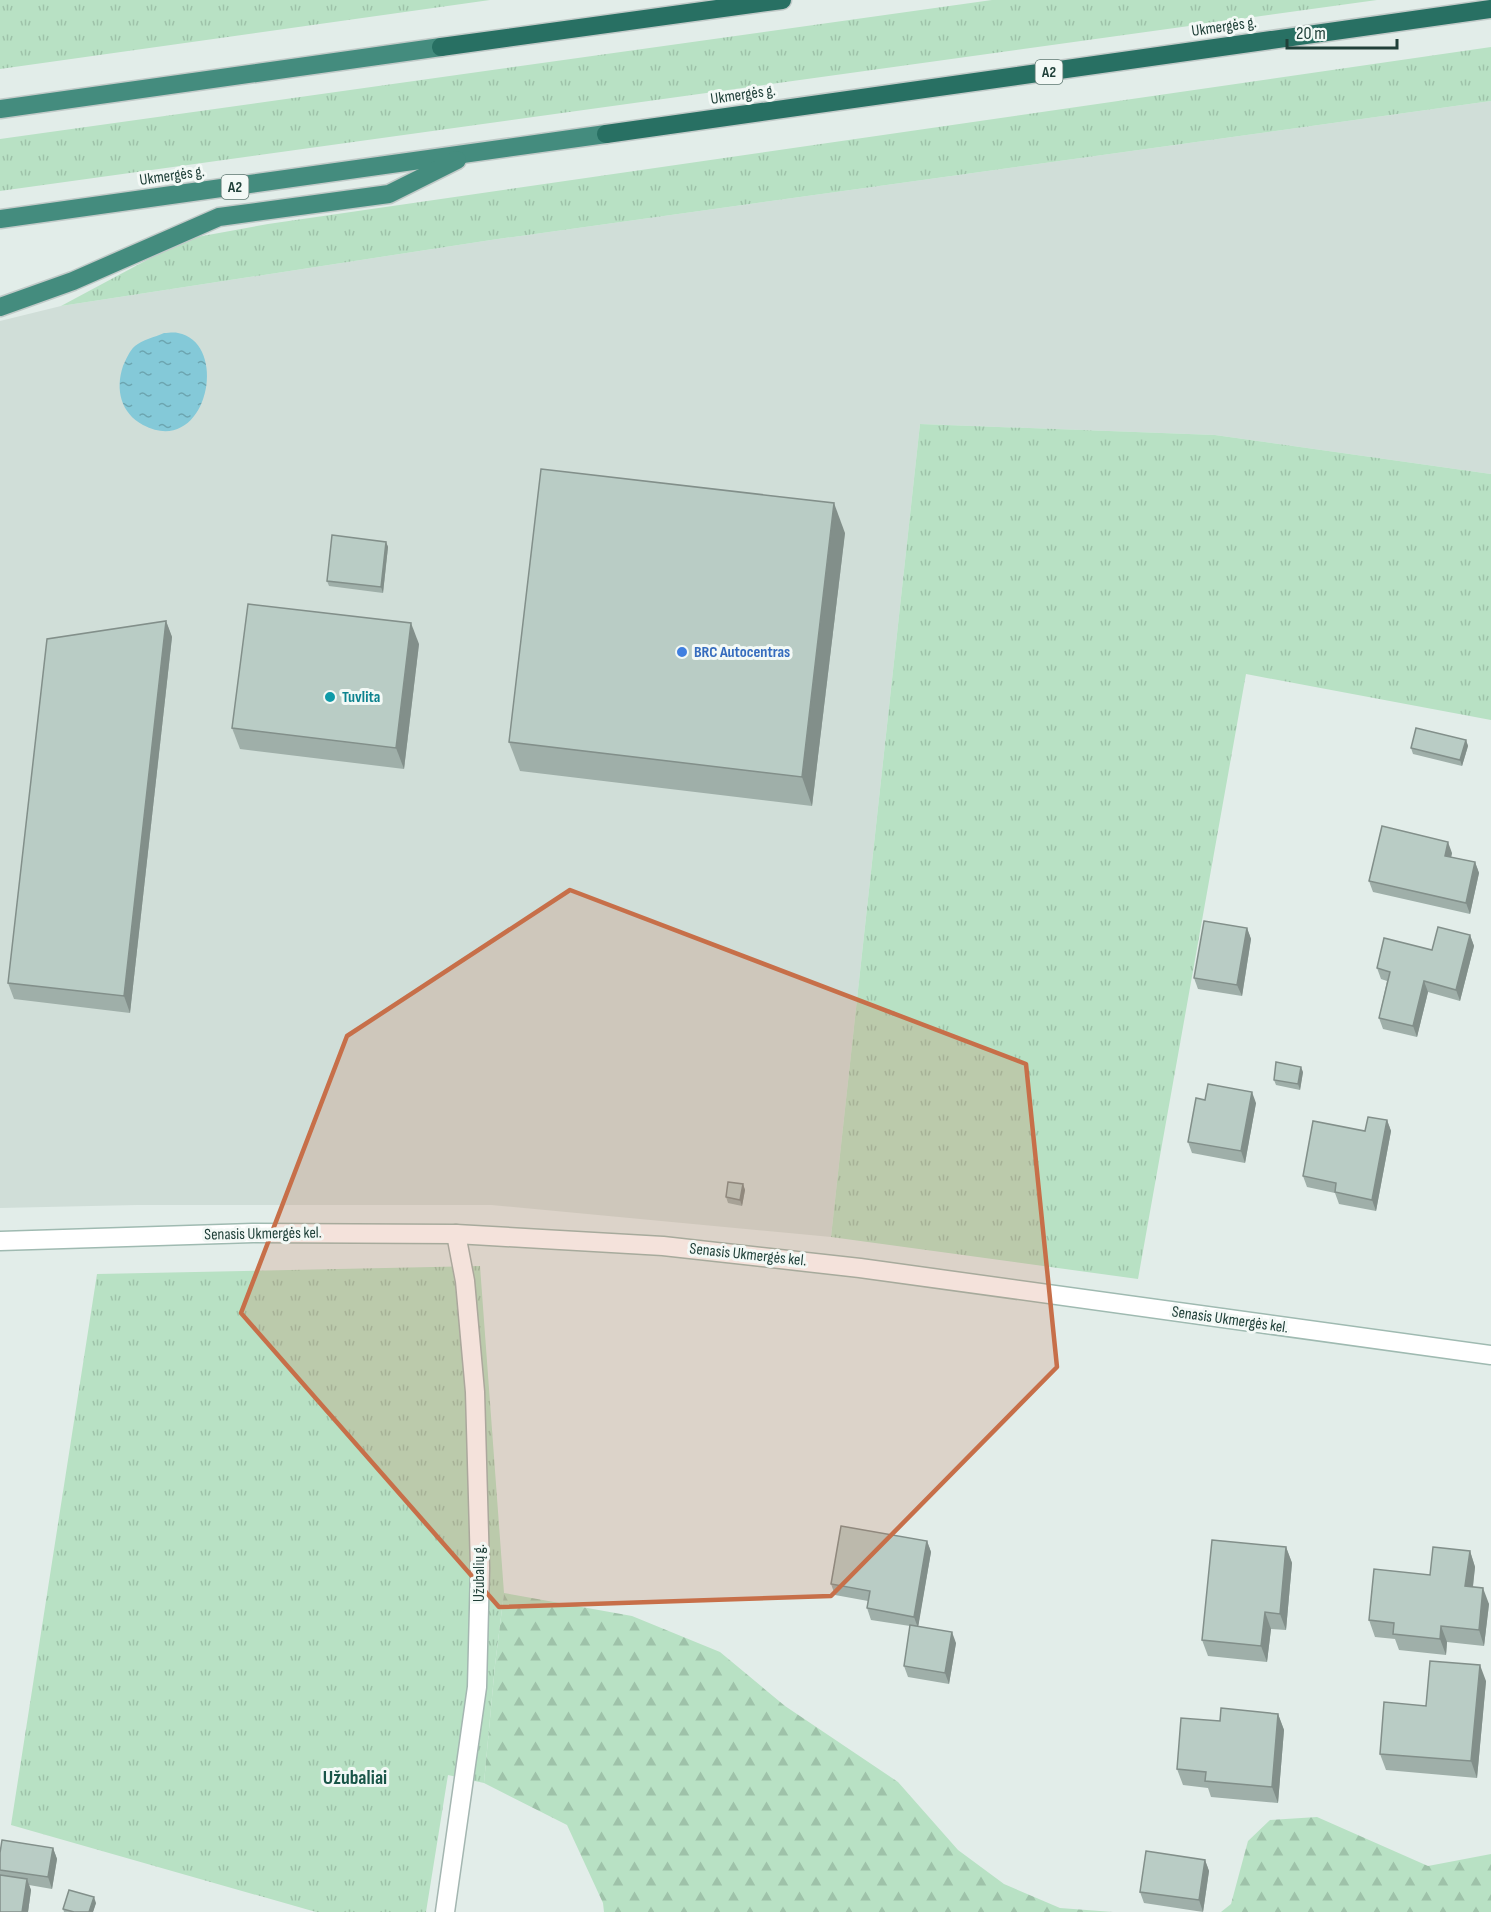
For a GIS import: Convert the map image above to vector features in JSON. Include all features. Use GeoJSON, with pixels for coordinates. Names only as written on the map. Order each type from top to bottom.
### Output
{"type":"FeatureCollection","features":[{"type":"Feature","properties":{"kind":"highway"},"geometry":{"type":"LineString","coordinates":[[0,109],[782,0]]}},
{"type":"Feature","properties":{"kind":"highway","name":"Ukmergės g."},"geometry":{"type":"LineString","coordinates":[[0,219],[1491,9]]}},
{"type":"Feature","properties":{"kind":"highway"},"geometry":{"type":"LineString","coordinates":[[0,307],[73,281],[219,217],[389,194],[470,153]]}},
{"type":"Feature","properties":{"kind":"main road","name":"Senasis Ukmergės kel."},"geometry":{"type":"LineString","coordinates":[[0,1241],[253,1233],[456,1234],[663,1246],[860,1268],[1491,1355]]}},
{"type":"Feature","properties":{"kind":"main road","name":"Užubalių g."},"geometry":{"type":"LineString","coordinates":[[445,1912],[477,1687],[480,1580],[475,1392],[465,1281],[456,1234]]}},
{"type":"Feature","properties":{"kind":"highlighted area"},"geometry":{"type":"Polygon","coordinates":[[[570,890],[1026,1064],[1057,1367],[831,1596],[499,1607],[241,1313],[347,1036],[570,890]]]}},
{"type":"Feature","properties":{"kind":"shaded area"},"geometry":{"type":"Polygon","coordinates":[[[1491,101],[1491,474],[1215,435],[920,424],[831,1237],[491,1205],[137,1205],[0,1208],[0,321],[61,306],[491,240],[1491,101]]]}},
{"type":"Feature","properties":{"kind":"green space"},"geometry":{"type":"Polygon","coordinates":[[[0,0],[490,0],[0,69],[0,0]]]}},
{"type":"Feature","properties":{"kind":"green space"},"geometry":{"type":"Polygon","coordinates":[[[992,0],[1377,0],[0,191],[0,139],[992,0]]]}},
{"type":"Feature","properties":{"kind":"green space"},"geometry":{"type":"Polygon","coordinates":[[[1491,47],[1491,101],[491,240],[61,306],[186,239],[268,224],[1491,47]]]}},
{"type":"Feature","properties":{"kind":"green space"},"geometry":{"type":"Polygon","coordinates":[[[920,424],[1215,435],[1491,474],[1491,720],[1246,674],[1138,1279],[831,1237],[920,424]]]}},
{"type":"Feature","properties":{"kind":"green space"},"geometry":{"type":"Polygon","coordinates":[[[480,1266],[504,1593],[484,1783],[448,1775],[426,1912],[316,1912],[11,1825],[97,1274],[480,1266]]]}},
{"type":"Feature","properties":{"kind":"green space"},"geometry":{"type":"Polygon","coordinates":[[[504,1593],[632,1616],[720,1652],[785,1706],[898,1782],[958,1850],[1004,1884],[1060,1908],[1113,1912],[604,1912],[603,1903],[567,1825],[484,1783],[504,1593]]]}},
{"type":"Feature","properties":{"kind":"green space"},"geometry":{"type":"Polygon","coordinates":[[[1317,1817],[1428,1866],[1491,1854],[1491,1912],[1221,1912],[1231,1904],[1248,1841],[1270,1820],[1317,1817]]]}},
{"type":"Feature","properties":{"kind":"water"},"geometry":{"type":"Polygon","coordinates":[[[164,333],[178,333],[194,341],[204,356],[207,375],[204,396],[196,413],[183,426],[165,431],[143,425],[135,420],[125,407],[120,392],[123,366],[133,348],[141,342],[164,333]]]}},
{"type":"Feature","properties":{"kind":"building","name":"BRC Autocentras"},"geometry":{"type":"Polygon","coordinates":[[[541,469],[834,503],[802,777],[509,742],[541,469]]]}},
{"type":"Feature","properties":{"kind":"building"},"geometry":{"type":"Polygon","coordinates":[[[332,535],[386,542],[381,587],[327,581],[332,535]]]}},
{"type":"Feature","properties":{"kind":"building","name":"Tuvlita"},"geometry":{"type":"Polygon","coordinates":[[[248,604],[411,623],[396,748],[232,728],[248,604]]]}},
{"type":"Feature","properties":{"kind":"building"},"geometry":{"type":"Polygon","coordinates":[[[166,621],[124,996],[8,983],[47,639],[166,621]]]}},
{"type":"Feature","properties":{"kind":"building"},"geometry":{"type":"Polygon","coordinates":[[[1416,728],[1466,740],[1460,760],[1411,748],[1416,728]]]}},
{"type":"Feature","properties":{"kind":"building"},"geometry":{"type":"Polygon","coordinates":[[[1382,826],[1448,842],[1445,856],[1475,862],[1466,903],[1369,881],[1382,826]]]}},
{"type":"Feature","properties":{"kind":"building"},"geometry":{"type":"Polygon","coordinates":[[[1204,921],[1247,928],[1237,985],[1194,978],[1204,921]]]}},
{"type":"Feature","properties":{"kind":"building"},"geometry":{"type":"Polygon","coordinates":[[[1438,927],[1470,935],[1456,990],[1424,981],[1413,1026],[1379,1018],[1390,972],[1377,968],[1384,938],[1432,950],[1438,927]]]}},
{"type":"Feature","properties":{"kind":"building"},"geometry":{"type":"Polygon","coordinates":[[[1276,1062],[1301,1067],[1298,1084],[1274,1080],[1276,1062]]]}},
{"type":"Feature","properties":{"kind":"building"},"geometry":{"type":"Polygon","coordinates":[[[1208,1084],[1252,1092],[1241,1151],[1188,1142],[1196,1098],[1205,1100],[1208,1084]]]}},
{"type":"Feature","properties":{"kind":"building"},"geometry":{"type":"Polygon","coordinates":[[[1368,1117],[1387,1120],[1372,1200],[1335,1192],[1336,1183],[1303,1176],[1313,1121],[1365,1131],[1368,1117]]]}},
{"type":"Feature","properties":{"kind":"building"},"geometry":{"type":"Polygon","coordinates":[[[728,1182],[743,1184],[740,1200],[726,1197],[728,1182]]]}},
{"type":"Feature","properties":{"kind":"building"},"geometry":{"type":"Polygon","coordinates":[[[841,1526],[927,1541],[914,1617],[867,1608],[870,1591],[831,1584],[841,1526]]]}},
{"type":"Feature","properties":{"kind":"building"},"geometry":{"type":"Polygon","coordinates":[[[1212,1540],[1286,1547],[1280,1614],[1265,1612],[1261,1646],[1202,1640],[1212,1540]]]}},
{"type":"Feature","properties":{"kind":"building"},"geometry":{"type":"Polygon","coordinates":[[[1433,1547],[1470,1551],[1465,1586],[1483,1588],[1479,1630],[1441,1626],[1440,1639],[1393,1634],[1394,1623],[1369,1620],[1374,1569],[1430,1575],[1433,1547]]]}},
{"type":"Feature","properties":{"kind":"building"},"geometry":{"type":"Polygon","coordinates":[[[910,1625],[952,1632],[945,1673],[904,1666],[910,1625]]]}},
{"type":"Feature","properties":{"kind":"building"},"geometry":{"type":"Polygon","coordinates":[[[1430,1661],[1480,1665],[1471,1761],[1380,1754],[1384,1702],[1426,1706],[1430,1661]]]}},
{"type":"Feature","properties":{"kind":"building"},"geometry":{"type":"Polygon","coordinates":[[[1221,1708],[1278,1714],[1272,1787],[1205,1781],[1206,1772],[1177,1769],[1181,1718],[1220,1721],[1221,1708]]]}},
{"type":"Feature","properties":{"kind":"building"},"geometry":{"type":"Polygon","coordinates":[[[2,1840],[53,1848],[48,1877],[0,1870],[2,1840]]]}},
{"type":"Feature","properties":{"kind":"building"},"geometry":{"type":"Polygon","coordinates":[[[1146,1851],[1205,1860],[1199,1900],[1140,1892],[1146,1851]]]}},
{"type":"Feature","properties":{"kind":"building"},"geometry":{"type":"Polygon","coordinates":[[[0,1875],[27,1879],[22,1912],[0,1912],[0,1875]]]}},
{"type":"Feature","properties":{"kind":"building"},"geometry":{"type":"Polygon","coordinates":[[[69,1890],[94,1897],[89,1912],[63,1909],[69,1890]]]}},
{"type":"Feature","properties":{"kind":"place","name":"BRC Autocentras"},"geometry":{"type":"Point","coordinates":[682,652]}},
{"type":"Feature","properties":{"kind":"place","name":"Tuvlita"},"geometry":{"type":"Point","coordinates":[330,697]}},
{"type":"Feature","properties":{"kind":"district","name":"Užubaliai"},"geometry":{"type":"Point","coordinates":[355,1778]}}]}
